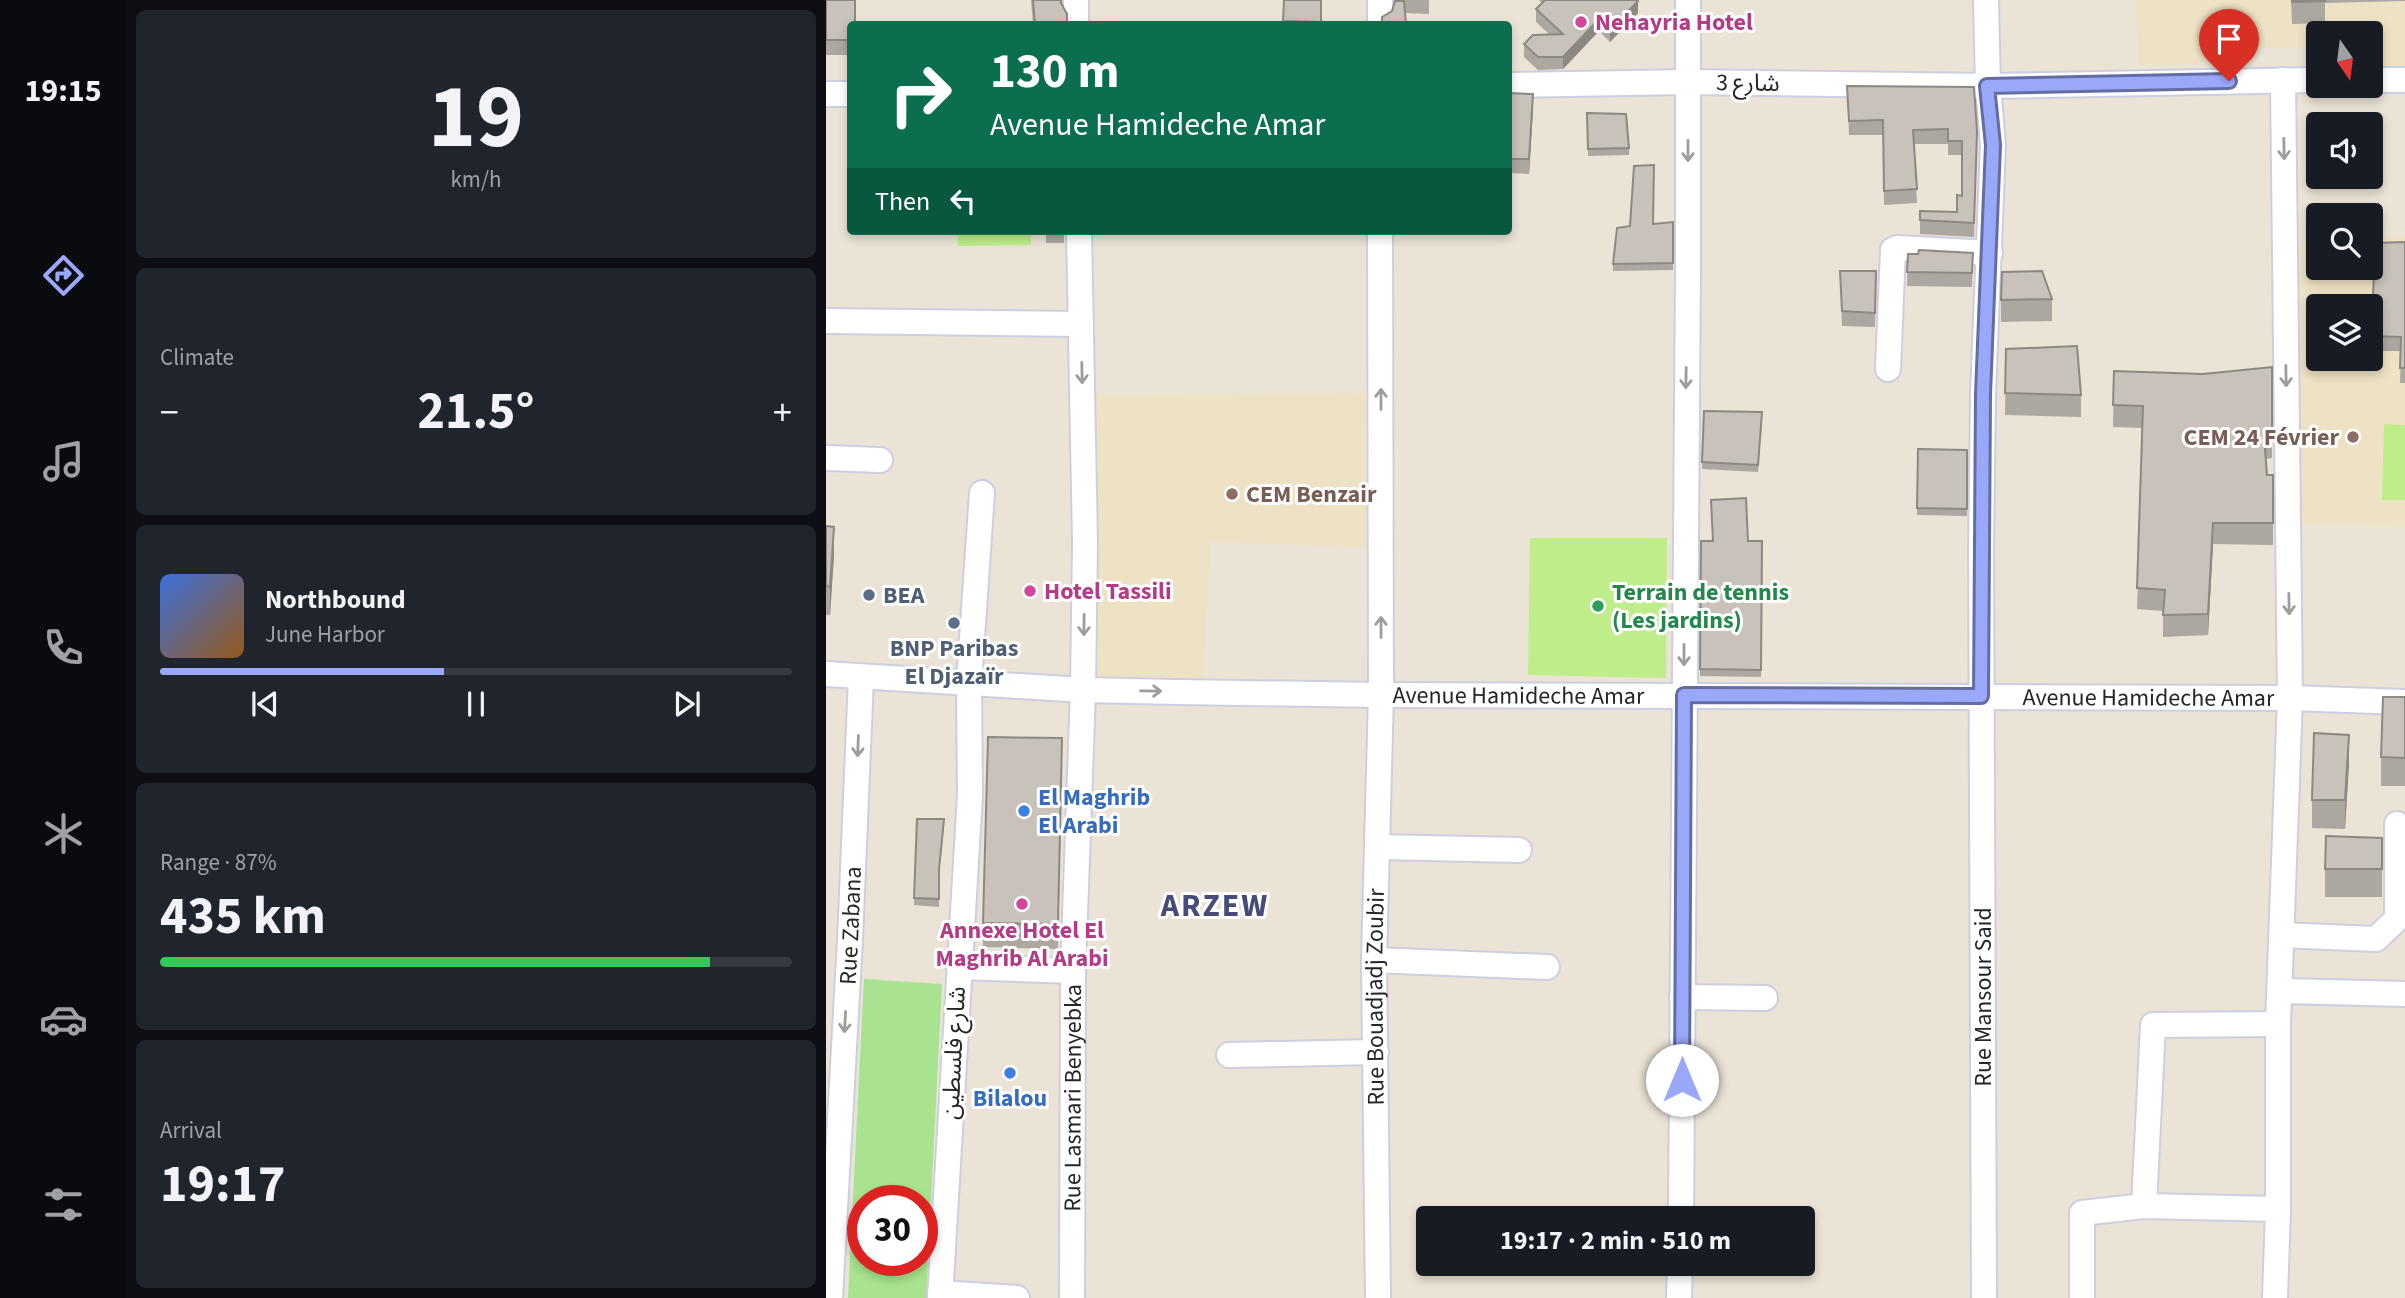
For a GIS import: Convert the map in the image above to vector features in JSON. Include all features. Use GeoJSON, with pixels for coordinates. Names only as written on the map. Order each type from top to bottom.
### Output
{"type":"FeatureCollection","features":[{"type":"Feature","properties":{"kind":"street"},"geometry":{"type":"LineString","coordinates":[[1076,0],[1076,21]]}},
{"type":"Feature","properties":{"kind":"street"},"geometry":{"type":"LineString","coordinates":[[1380,0],[1380,21]]}},
{"type":"Feature","properties":{"kind":"street"},"geometry":{"type":"LineString","coordinates":[[1681,1206],[1688,0]]}},
{"type":"Feature","properties":{"kind":"street","name":"Rue Mansour Said"},"geometry":{"type":"LineString","coordinates":[[1984,1298],[1982,408],[1993,145],[1987,86],[1986,0]]}},
{"type":"Feature","properties":{"kind":"street"},"geometry":{"type":"LineString","coordinates":[[2275,1298],[2278,1024],[2290,698],[2283,80]]}},
{"type":"Feature","properties":{"kind":"street","name":"شارع 3"},"geometry":{"type":"LineString","coordinates":[[1512,85],[1688,82],[1987,86],[2306,80]]}},
{"type":"Feature","properties":{"kind":"street"},"geometry":{"type":"LineString","coordinates":[[2384,80],[2405,80]]}},
{"type":"Feature","properties":{"kind":"street"},"geometry":{"type":"LineString","coordinates":[[826,94],[847,94]]}},
{"type":"Feature","properties":{"kind":"street","name":"Rue Lasmari Benyebka"},"geometry":{"type":"LineString","coordinates":[[1072,1298],[1073,971],[1083,690],[1085,543],[1079,235]]}},
{"type":"Feature","properties":{"kind":"street","name":"Rue Bouadjadj Zoubir"},"geometry":{"type":"LineString","coordinates":[[1378,1298],[1374,960],[1381,695],[1380,235]]}},
{"type":"Feature","properties":{"kind":"street"},"geometry":{"type":"LineString","coordinates":[[1888,369],[1893,250],[1897,248],[1990,253]]}},
{"type":"Feature","properties":{"kind":"street"},"geometry":{"type":"LineString","coordinates":[[826,321],[1081,324]]}},
{"type":"Feature","properties":{"kind":"street"},"geometry":{"type":"LineString","coordinates":[[826,458],[880,460]]}},
{"type":"Feature","properties":{"kind":"street","name":"شارع فلسطين"},"geometry":{"type":"LineString","coordinates":[[940,1296],[970,795],[969,682],[982,493]]}},
{"type":"Feature","properties":{"kind":"street","name":"Avenue Hamideche Amar"},"geometry":{"type":"LineString","coordinates":[[826,674],[1083,690],[1381,695],[2290,698],[2405,702]]}},
{"type":"Feature","properties":{"kind":"street","name":"Rue Zabana"},"geometry":{"type":"LineString","coordinates":[[830,1298],[829,1234],[838,940],[861,678]]}},
{"type":"Feature","properties":{"kind":"street"},"geometry":{"type":"LineString","coordinates":[[2282,935],[2376,939],[2390,926],[2397,919],[2397,824]]}},
{"type":"Feature","properties":{"kind":"street"},"geometry":{"type":"LineString","coordinates":[[1378,847],[1519,850]]}},
{"type":"Feature","properties":{"kind":"street"},"geometry":{"type":"LineString","coordinates":[[1374,960],[1547,967]]}},
{"type":"Feature","properties":{"kind":"street"},"geometry":{"type":"LineString","coordinates":[[958,967],[1073,971]]}},
{"type":"Feature","properties":{"kind":"street"},"geometry":{"type":"LineString","coordinates":[[2281,991],[2405,994]]}},
{"type":"Feature","properties":{"kind":"street"},"geometry":{"type":"LineString","coordinates":[[1682,997],[1765,998]]}},
{"type":"Feature","properties":{"kind":"street"},"geometry":{"type":"LineString","coordinates":[[2144,1206],[2152,1025],[2278,1024]]}},
{"type":"Feature","properties":{"kind":"street"},"geometry":{"type":"LineString","coordinates":[[1229,1055],[1376,1052]]}},
{"type":"Feature","properties":{"kind":"street"},"geometry":{"type":"LineString","coordinates":[[2082,1298],[2082,1213],[2144,1206],[2278,1209]]}},
{"type":"Feature","properties":{"kind":"street"},"geometry":{"type":"LineString","coordinates":[[1679,1298],[1680,1276]]}},
{"type":"Feature","properties":{"kind":"street"},"geometry":{"type":"LineString","coordinates":[[940,1296],[1017,1298]]}},
{"type":"Feature","properties":{"kind":"shaded area"},"geometry":{"type":"Polygon","coordinates":[[[2136,0],[2405,0],[2405,67],[2384,67],[2384,21],[2306,21],[2306,47],[2203,49],[2203,65],[2138,65],[2136,0]]]}},
{"type":"Feature","properties":{"kind":"shaded area","name":"CEM 24 Février"},"geometry":{"type":"Polygon","coordinates":[[[2405,236],[2405,526],[2301,524],[2300,243],[2306,243],[2306,280],[2383,280],[2383,237],[2405,236]]]}},
{"type":"Feature","properties":{"kind":"shaded area","name":"CEM Benzair"},"geometry":{"type":"Polygon","coordinates":[[[1381,393],[1380,547],[1210,542],[1203,691],[1083,690],[1088,395],[1381,393]]]}},
{"type":"Feature","properties":{"kind":"green space"},"geometry":{"type":"Polygon","coordinates":[[[958,235],[1031,235],[1031,245],[958,246],[958,235]]]}},
{"type":"Feature","properties":{"kind":"green space"},"geometry":{"type":"Polygon","coordinates":[[[2384,424],[2405,425],[2405,500],[2382,500],[2384,424]]]}},
{"type":"Feature","properties":{"kind":"green space","name":"Terrain de tennis (Les jardins)"},"geometry":{"type":"Polygon","coordinates":[[[1530,538],[1667,538],[1666,678],[1528,675],[1530,538]]]}},
{"type":"Feature","properties":{"kind":"green space"},"geometry":{"type":"Polygon","coordinates":[[[864,979],[942,984],[932,1185],[854,1185],[864,979]]]}},
{"type":"Feature","properties":{"kind":"green space"},"geometry":{"type":"Polygon","coordinates":[[[849,1276],[927,1276],[926,1298],[848,1298],[849,1276]]]}},
{"type":"Feature","properties":{"kind":"building"},"geometry":{"type":"Polygon","coordinates":[[[826,0],[855,0],[855,21],[847,21],[847,40],[826,40],[826,0]]]}},
{"type":"Feature","properties":{"kind":"building"},"geometry":{"type":"Polygon","coordinates":[[[1033,0],[1061,0],[1067,21],[1035,21],[1033,0]]]}},
{"type":"Feature","properties":{"kind":"building"},"geometry":{"type":"Polygon","coordinates":[[[1284,0],[1321,0],[1321,21],[1283,21],[1284,0]]]}},
{"type":"Feature","properties":{"kind":"building"},"geometry":{"type":"Polygon","coordinates":[[[1545,0],[1638,1],[1610,30],[1599,19],[1563,57],[1538,57],[1524,44],[1533,35],[1563,34],[1536,9],[1545,0]]]}},
{"type":"Feature","properties":{"kind":"building"},"geometry":{"type":"Polygon","coordinates":[[[2324,0],[2325,1],[2292,2],[2324,0]]]}},
{"type":"Feature","properties":{"kind":"building"},"geometry":{"type":"Polygon","coordinates":[[[1395,1],[1404,1],[1406,21],[1382,21],[1382,17],[1392,11],[1395,1]]]}},
{"type":"Feature","properties":{"kind":"building"},"geometry":{"type":"Polygon","coordinates":[[[1847,86],[1974,87],[1977,132],[1974,223],[1920,220],[1920,211],[1957,212],[1957,195],[1962,196],[1962,141],[1948,141],[1948,129],[1913,130],[1917,189],[1884,191],[1883,120],[1849,121],[1847,86]]]}},
{"type":"Feature","properties":{"kind":"building"},"geometry":{"type":"Polygon","coordinates":[[[1512,93],[1533,94],[1529,159],[1512,159],[1512,93]]]}},
{"type":"Feature","properties":{"kind":"building"},"geometry":{"type":"Polygon","coordinates":[[[1587,113],[1626,114],[1629,148],[1588,149],[1587,113]]]}},
{"type":"Feature","properties":{"kind":"building"},"geometry":{"type":"Polygon","coordinates":[[[1654,165],[1653,224],[1673,222],[1673,263],[1613,264],[1617,228],[1630,226],[1634,166],[1654,165]]]}},
{"type":"Feature","properties":{"kind":"building"},"geometry":{"type":"Polygon","coordinates":[[[2405,242],[2405,368],[2400,368],[2401,337],[2383,336],[2383,294],[2373,294],[2374,280],[2383,280],[2383,243],[2405,242]]]}},
{"type":"Feature","properties":{"kind":"building"},"geometry":{"type":"Polygon","coordinates":[[[1919,250],[1973,253],[1972,273],[1907,272],[1908,254],[1918,254],[1919,250]]]}},
{"type":"Feature","properties":{"kind":"building"},"geometry":{"type":"Polygon","coordinates":[[[1840,271],[1876,271],[1875,313],[1842,311],[1840,271]]]}},
{"type":"Feature","properties":{"kind":"building"},"geometry":{"type":"Polygon","coordinates":[[[2042,271],[2052,299],[2001,300],[2002,272],[2042,271]]]}},
{"type":"Feature","properties":{"kind":"building"},"geometry":{"type":"Polygon","coordinates":[[[2077,346],[2081,395],[2005,393],[2006,349],[2077,346]]]}},
{"type":"Feature","properties":{"kind":"building"},"geometry":{"type":"Polygon","coordinates":[[[2272,367],[2272,437],[2264,437],[2267,475],[2273,475],[2273,523],[2213,523],[2208,614],[2163,615],[2165,590],[2137,588],[2143,406],[2113,405],[2114,371],[2203,374],[2272,367]]]}},
{"type":"Feature","properties":{"kind":"building"},"geometry":{"type":"Polygon","coordinates":[[[1704,411],[1762,412],[1758,465],[1702,462],[1704,411]]]}},
{"type":"Feature","properties":{"kind":"building"},"geometry":{"type":"Polygon","coordinates":[[[1918,449],[1967,450],[1967,509],[1917,508],[1918,449]]]}},
{"type":"Feature","properties":{"kind":"building"},"geometry":{"type":"Polygon","coordinates":[[[1746,498],[1748,541],[1762,541],[1761,670],[1700,669],[1701,541],[1713,541],[1711,500],[1746,498]]]}},
{"type":"Feature","properties":{"kind":"building"},"geometry":{"type":"Polygon","coordinates":[[[826,526],[834,527],[830,587],[826,586],[826,526]]]}},
{"type":"Feature","properties":{"kind":"building"},"geometry":{"type":"Polygon","coordinates":[[[2383,697],[2405,697],[2405,758],[2381,757],[2383,697]]]}},
{"type":"Feature","properties":{"kind":"building"},"geometry":{"type":"Polygon","coordinates":[[[2314,733],[2349,735],[2345,800],[2312,800],[2314,733]]]}},
{"type":"Feature","properties":{"kind":"building"},"geometry":{"type":"Polygon","coordinates":[[[988,737],[1062,738],[1058,924],[983,923],[988,737]]]}},
{"type":"Feature","properties":{"kind":"building"},"geometry":{"type":"Polygon","coordinates":[[[917,819],[944,819],[939,899],[914,898],[917,819]]]}},
{"type":"Feature","properties":{"kind":"building"},"geometry":{"type":"Polygon","coordinates":[[[2326,836],[2382,838],[2382,869],[2325,869],[2326,836]]]}},
{"type":"Feature","properties":{"kind":"place","name":"Nehayria Hotel"},"geometry":{"type":"Point","coordinates":[1581,22]}},
{"type":"Feature","properties":{"kind":"place","name":"CEM 24 Février"},"geometry":{"type":"Point","coordinates":[2353,437]}},
{"type":"Feature","properties":{"kind":"place","name":"CEM Benzair"},"geometry":{"type":"Point","coordinates":[1232,494]}},
{"type":"Feature","properties":{"kind":"place","name":"Hotel Tassili"},"geometry":{"type":"Point","coordinates":[1030,591]}},
{"type":"Feature","properties":{"kind":"place","name":"BEA"},"geometry":{"type":"Point","coordinates":[869,595]}},
{"type":"Feature","properties":{"kind":"place","name":"Terrain de tennis (Les jardins)"},"geometry":{"type":"Point","coordinates":[1598,606]}},
{"type":"Feature","properties":{"kind":"place","name":"BNP Paribas El Djazaïr"},"geometry":{"type":"Point","coordinates":[954,623]}},
{"type":"Feature","properties":{"kind":"place","name":"El Maghrib El Arabi"},"geometry":{"type":"Point","coordinates":[1024,811]}},
{"type":"Feature","properties":{"kind":"place","name":"Annexe Hotel El Maghrib Al Arabi"},"geometry":{"type":"Point","coordinates":[1022,904]}},
{"type":"Feature","properties":{"kind":"place","name":"Bilalou"},"geometry":{"type":"Point","coordinates":[1010,1073]}},
{"type":"Feature","properties":{"kind":"district","name":"ARZEW"},"geometry":{"type":"Point","coordinates":[1215,906]}},
{"type":"Feature","properties":{"kind":"route"},"geometry":{"type":"LineString","coordinates":[[1682,1080],[1684,695],[1981,696],[1983,394],[1993,145],[1987,86],[2229,81]]}}]}
